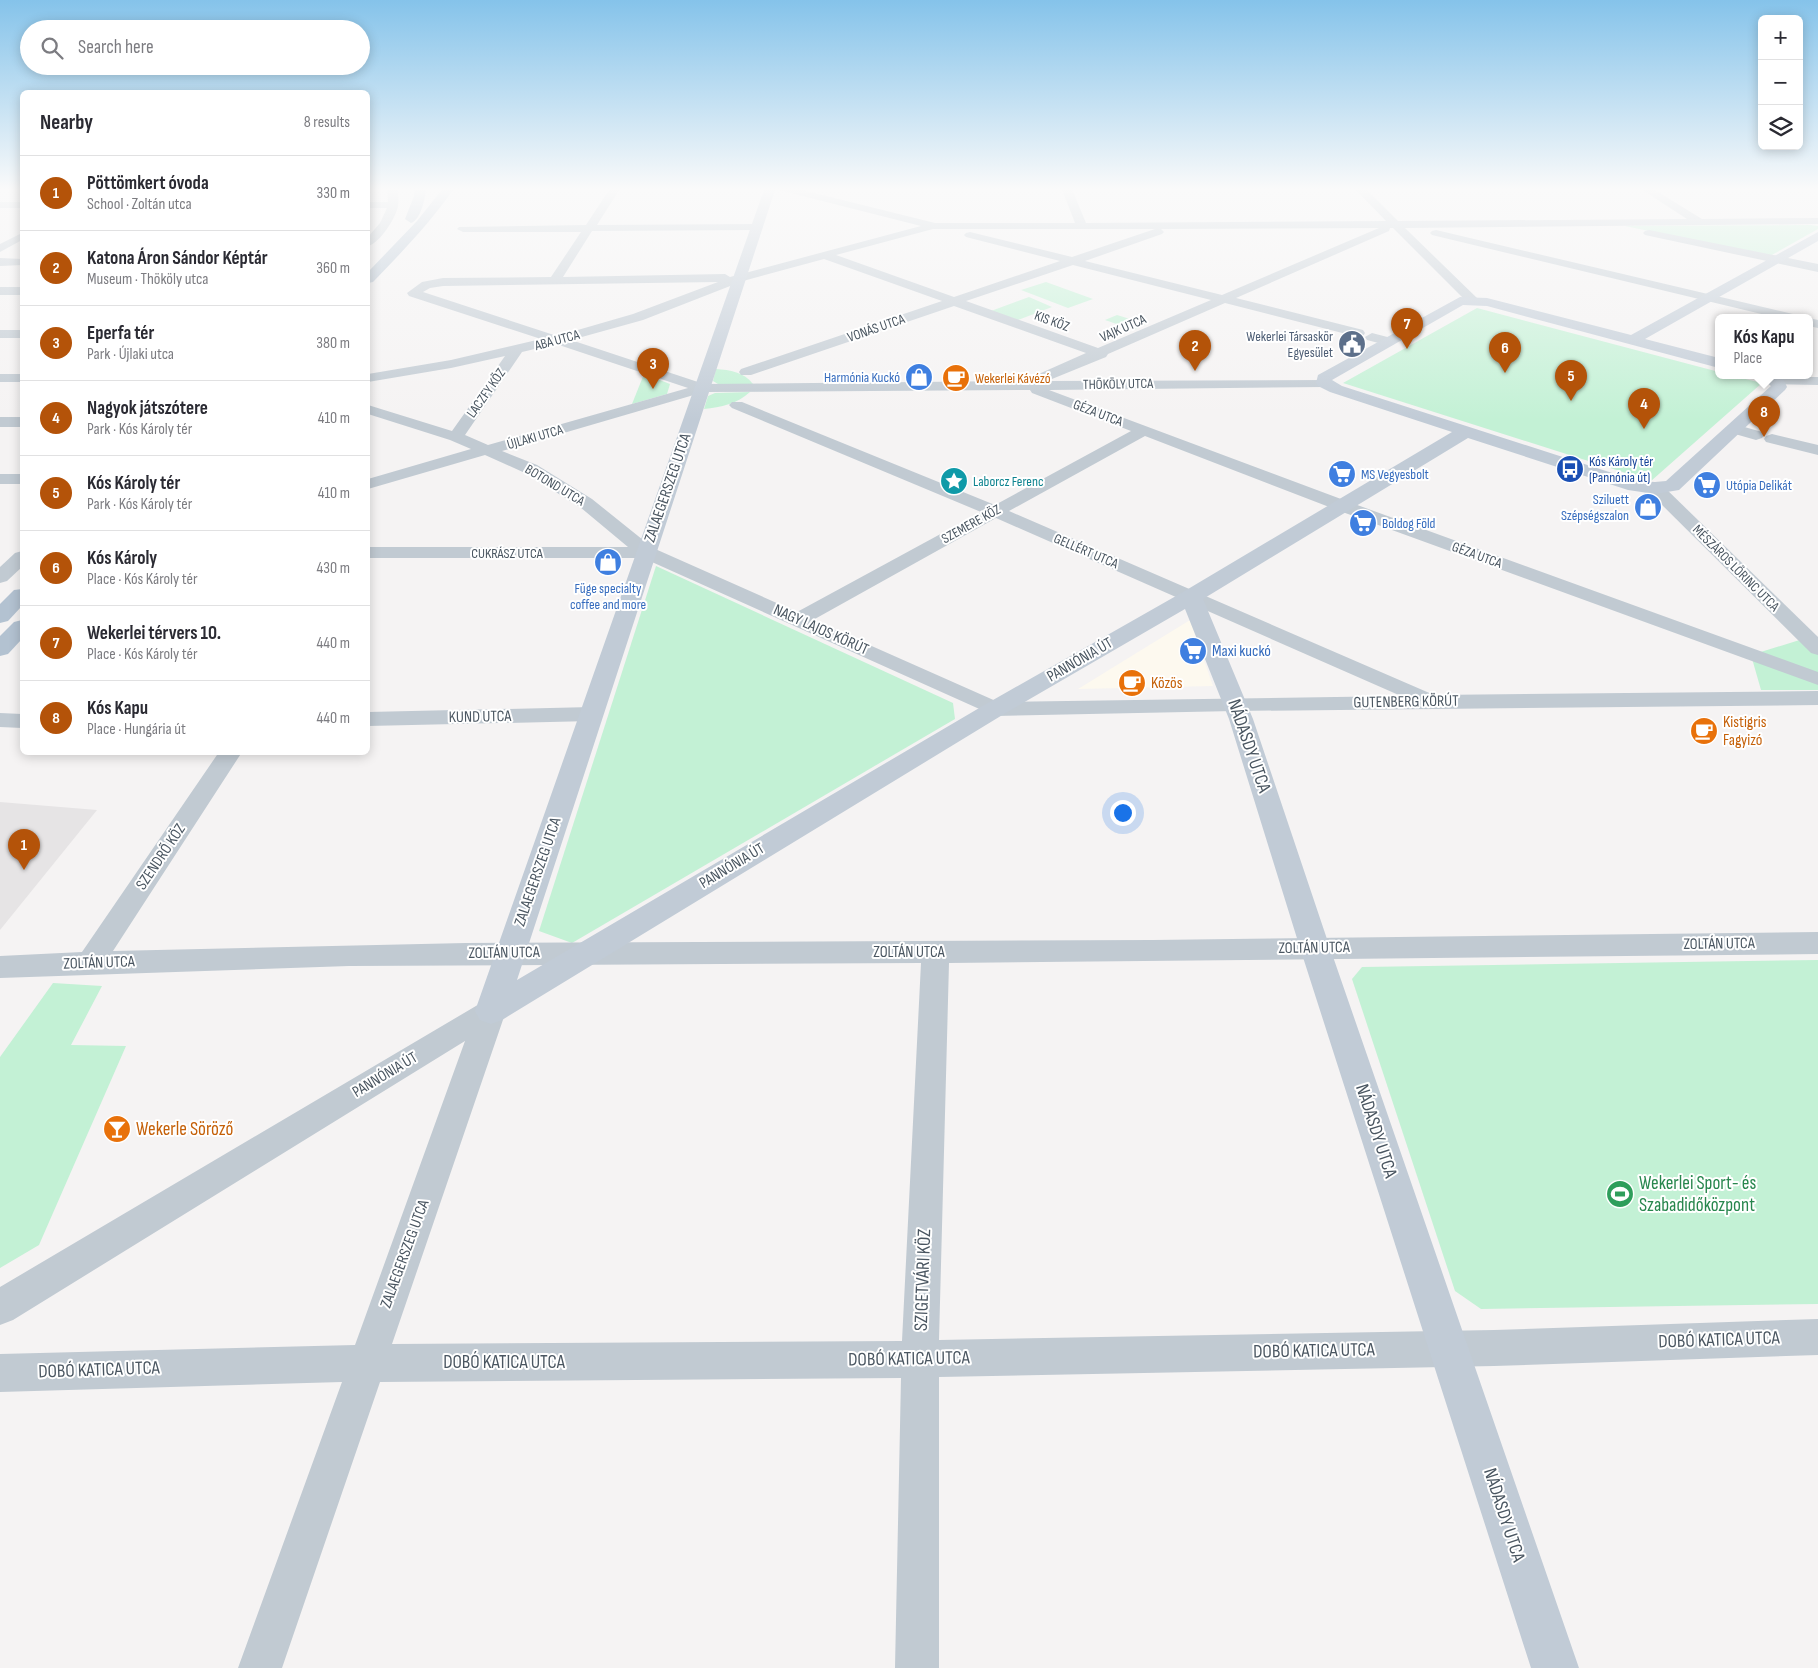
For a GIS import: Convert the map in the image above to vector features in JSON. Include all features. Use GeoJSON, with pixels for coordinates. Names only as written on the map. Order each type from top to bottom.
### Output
{"type":"FeatureCollection","features":[{"type":"Feature","properties":{"kind":"main road"},"geometry":{"type":"LineString","coordinates":[[370,277],[382,265]]}},
{"type":"Feature","properties":{"kind":"main road"},"geometry":{"type":"LineString","coordinates":[[0,616],[20,597]]}},
{"type":"Feature","properties":{"kind":"main road"},"geometry":{"type":"LineString","coordinates":[[0,649],[20,629]]}},
{"type":"Feature","properties":{"kind":"street"},"geometry":{"type":"LineString","coordinates":[[554,281],[565,265]]}},
{"type":"Feature","properties":{"kind":"street","name":"ZALAEGERSZEG UTCA"},"geometry":{"type":"LineString","coordinates":[[260,1668],[491,1012],[744,265]]}},
{"type":"Feature","properties":{"kind":"street"},"geometry":{"type":"LineString","coordinates":[[702,388],[413,293],[426,285],[443,282],[740,278],[788,265]]}},
{"type":"Feature","properties":{"kind":"street","name":"KIS KÖZ"},"geometry":{"type":"LineString","coordinates":[[852,265],[1101,354]]}},
{"type":"Feature","properties":{"kind":"street","name":"VONÁS UTCA"},"geometry":{"type":"LineString","coordinates":[[746,372],[1062,265]]}},
{"type":"Feature","properties":{"kind":"street"},"geometry":{"type":"LineString","coordinates":[[1088,265],[1358,334]]}},
{"type":"Feature","properties":{"kind":"street","name":"VAJK UTCA"},"geometry":{"type":"LineString","coordinates":[[1026,385],[1302,265]]}},
{"type":"Feature","properties":{"kind":"street"},"geometry":{"type":"LineString","coordinates":[[1437,265],[1473,301]]}},
{"type":"Feature","properties":{"kind":"street"},"geometry":{"type":"LineString","coordinates":[[1568,265],[1776,314]]}},
{"type":"Feature","properties":{"kind":"street"},"geometry":{"type":"LineString","coordinates":[[1633,340],[1766,265]]}},
{"type":"Feature","properties":{"kind":"street"},"geometry":{"type":"LineString","coordinates":[[1803,265],[1818,268]]}},
{"type":"Feature","properties":{"kind":"street","name":"ABA UTCA"},"geometry":{"type":"LineString","coordinates":[[370,378],[516,350],[556,340],[638,317],[740,278]]}},
{"type":"Feature","properties":{"kind":"street"},"geometry":{"type":"LineString","coordinates":[[0,291],[20,291]]}},
{"type":"Feature","properties":{"kind":"street"},"geometry":{"type":"LineString","coordinates":[[1715,362],[1487,302],[1460,301],[1324,378],[1324,383],[1336,389],[1635,486],[1655,488],[1672,486],[1734,429],[1779,387],[1773,379]]}},
{"type":"Feature","properties":{"kind":"street"},"geometry":{"type":"LineString","coordinates":[[0,334],[20,334]]}},
{"type":"Feature","properties":{"kind":"street"},"geometry":{"type":"LineString","coordinates":[[1372,337],[1390,342]]}},
{"type":"Feature","properties":{"kind":"street","name":"LACZFY KÖZ"},"geometry":{"type":"LineString","coordinates":[[456,437],[516,350]]}},
{"type":"Feature","properties":{"kind":"street"},"geometry":{"type":"LineString","coordinates":[[0,378],[20,378]]}},
{"type":"Feature","properties":{"kind":"street"},"geometry":{"type":"LineString","coordinates":[[1787,379],[1818,381]]}},
{"type":"Feature","properties":{"kind":"street","name":"THÖKÖLY UTCA"},"geometry":{"type":"LineString","coordinates":[[702,388],[1324,383]]}},
{"type":"Feature","properties":{"kind":"street","name":"GÉZA UTCA"},"geometry":{"type":"LineString","coordinates":[[1026,385],[1343,506],[1818,679]]}},
{"type":"Feature","properties":{"kind":"street","name":"ÚJLAKI UTCA"},"geometry":{"type":"LineString","coordinates":[[370,483],[702,388]]}},
{"type":"Feature","properties":{"kind":"street","name":"GELLÉRT UTCA"},"geometry":{"type":"LineString","coordinates":[[737,405],[994,512],[1433,701]]}},
{"type":"Feature","properties":{"kind":"street","name":"BOTOND UTCA"},"geometry":{"type":"LineString","coordinates":[[370,410],[456,437],[531,469],[586,502],[646,552]]}},
{"type":"Feature","properties":{"kind":"street"},"geometry":{"type":"LineString","coordinates":[[0,422],[20,422]]}},
{"type":"Feature","properties":{"kind":"street"},"geometry":{"type":"LineString","coordinates":[[1734,429],[1756,435]]}},
{"type":"Feature","properties":{"kind":"street","name":"SZEMERE KÖZ"},"geometry":{"type":"LineString","coordinates":[[799,619],[1143,431]]}},
{"type":"Feature","properties":{"kind":"street","name":"PANNÓNIA ÚT"},"geometry":{"type":"LineString","coordinates":[[0,1307],[995,709],[1191,597],[1467,431]]}},
{"type":"Feature","properties":{"kind":"street"},"geometry":{"type":"LineString","coordinates":[[1772,439],[1818,450]]}},
{"type":"Feature","properties":{"kind":"street"},"geometry":{"type":"LineString","coordinates":[[0,479],[20,479]]}},
{"type":"Feature","properties":{"kind":"street","name":"MÉSZÁROS LŐRINC UTCA"},"geometry":{"type":"LineString","coordinates":[[1655,488],[1818,649]]}},
{"type":"Feature","properties":{"kind":"street","name":"CUKRÁSZ UTCA"},"geometry":{"type":"LineString","coordinates":[[370,553],[646,552]]}},
{"type":"Feature","properties":{"kind":"street","name":"NAGY LAJOS KÖRÚT"},"geometry":{"type":"LineString","coordinates":[[646,552],[799,619],[995,709]]}},
{"type":"Feature","properties":{"kind":"street","name":"NÁDASDY UTCA"},"geometry":{"type":"LineString","coordinates":[[1191,597],[1235,704],[1555,1668]]}},
{"type":"Feature","properties":{"kind":"street","name":"GUTENBERG KÖRÚT"},"geometry":{"type":"LineString","coordinates":[[995,709],[1433,701],[1818,698]]}},
{"type":"Feature","properties":{"kind":"street","name":"KUND UTCA"},"geometry":{"type":"LineString","coordinates":[[370,719],[592,714]]}},
{"type":"Feature","properties":{"kind":"street"},"geometry":{"type":"LineString","coordinates":[[0,720],[20,720]]}},
{"type":"Feature","properties":{"kind":"street","name":"SZENDRŐ KÖZ"},"geometry":{"type":"LineString","coordinates":[[91,962],[229,755]]}},
{"type":"Feature","properties":{"kind":"street","name":"ZOLTÁN UTCA"},"geometry":{"type":"LineString","coordinates":[[0,967],[91,962],[589,952],[935,952],[1818,944]]}},
{"type":"Feature","properties":{"kind":"street","name":"SZIGETVÁRI KÖZ"},"geometry":{"type":"LineString","coordinates":[[917,1668],[920,1359],[935,952]]}},
{"type":"Feature","properties":{"kind":"street","name":"DOBÓ KATICA UTCA"},"geometry":{"type":"LineString","coordinates":[[0,1372],[366,1363],[920,1359],[1448,1348],[1818,1337]]}},
{"type":"Feature","properties":{"kind":"shaded area"},"geometry":{"type":"Polygon","coordinates":[[[1190,620],[1213,686],[1078,689],[1190,620]]]}},
{"type":"Feature","properties":{"kind":"shaded area"},"geometry":{"type":"Polygon","coordinates":[[[0,802],[97,810],[0,930],[0,802]]]}},
{"type":"Feature","properties":{"kind":"green space"},"geometry":{"type":"Polygon","coordinates":[[[1046,282],[1093,299],[1068,308],[1021,290],[1046,282]]]}},
{"type":"Feature","properties":{"kind":"green space"},"geometry":{"type":"Polygon","coordinates":[[[1029,297],[1052,307],[1018,320],[991,311],[1029,297]]]}},
{"type":"Feature","properties":{"kind":"green space"},"geometry":{"type":"Polygon","coordinates":[[[1477,308],[1715,371],[1715,379],[1745,379],[1762,383],[1651,481],[1343,383],[1477,308]]]}},
{"type":"Feature","properties":{"kind":"green space"},"geometry":{"type":"Polygon","coordinates":[[[1117,315],[1146,324],[1134,330],[1105,320],[1117,315]]]}},
{"type":"Feature","properties":{"kind":"green space"},"geometry":{"type":"Polygon","coordinates":[[[716,369],[741,374],[753,384],[718,384],[713,381],[716,369]]]}},
{"type":"Feature","properties":{"kind":"green space"},"geometry":{"type":"Polygon","coordinates":[[[644,374],[670,384],[667,394],[632,404],[644,374]]]}},
{"type":"Feature","properties":{"kind":"green space"},"geometry":{"type":"Polygon","coordinates":[[[750,392],[728,404],[704,409],[708,396],[715,393],[750,392]]]}},
{"type":"Feature","properties":{"kind":"green space"},"geometry":{"type":"Polygon","coordinates":[[[656,566],[953,703],[955,719],[572,943],[539,931],[656,566]]]}},
{"type":"Feature","properties":{"kind":"green space"},"geometry":{"type":"Polygon","coordinates":[[[1806,638],[1818,641],[1818,690],[1761,690],[1751,655],[1806,638]]]}},
{"type":"Feature","properties":{"kind":"green space","name":"Wekerlei Sport- és Szabadidőközpont"},"geometry":{"type":"Polygon","coordinates":[[[1818,960],[1818,1304],[1481,1309],[1455,1291],[1352,979],[1362,967],[1818,960]]]}},
{"type":"Feature","properties":{"kind":"green space"},"geometry":{"type":"Polygon","coordinates":[[[53,983],[102,986],[71,1045],[126,1046],[39,1245],[0,1268],[0,1057],[53,983]]]}},
{"type":"Feature","properties":{"kind":"place","name":"Wekerlei Társaskör Egyesület"},"geometry":{"type":"Point","coordinates":[1352,344]}},
{"type":"Feature","properties":{"kind":"place","name":"Wekerlei térvers 10."},"geometry":{"type":"Point","coordinates":[1407,349]}},
{"type":"Feature","properties":{"kind":"place","name":"Katona Áron Sándor Képtár"},"geometry":{"type":"Point","coordinates":[1195,371]}},
{"type":"Feature","properties":{"kind":"place","name":"Kós Károly"},"geometry":{"type":"Point","coordinates":[1505,373]}},
{"type":"Feature","properties":{"kind":"place","name":"Harmónia Kuckó"},"geometry":{"type":"Point","coordinates":[919,377]}},
{"type":"Feature","properties":{"kind":"place","name":"Wekerlei Kávézó"},"geometry":{"type":"Point","coordinates":[956,378]}},
{"type":"Feature","properties":{"kind":"place","name":"Eperfa tér"},"geometry":{"type":"Point","coordinates":[653,389]}},
{"type":"Feature","properties":{"kind":"place","name":"Kós Károly tér"},"geometry":{"type":"Point","coordinates":[1571,401]}},
{"type":"Feature","properties":{"kind":"place","name":"Nagyok játszótere"},"geometry":{"type":"Point","coordinates":[1644,429]}},
{"type":"Feature","properties":{"kind":"place","name":"Kós Kapu"},"geometry":{"type":"Point","coordinates":[1764,437]}},
{"type":"Feature","properties":{"kind":"place","name":"Kós Károly tér (Pannónia út)"},"geometry":{"type":"Point","coordinates":[1570,469]}},
{"type":"Feature","properties":{"kind":"place","name":"MS Vegyesbolt"},"geometry":{"type":"Point","coordinates":[1342,474]}},
{"type":"Feature","properties":{"kind":"place","name":"Laborcz Ferenc"},"geometry":{"type":"Point","coordinates":[954,481]}},
{"type":"Feature","properties":{"kind":"place","name":"Utópia Delikát"},"geometry":{"type":"Point","coordinates":[1707,485]}},
{"type":"Feature","properties":{"kind":"place","name":"Sziluett Szépségszalon"},"geometry":{"type":"Point","coordinates":[1648,507]}},
{"type":"Feature","properties":{"kind":"place","name":"Boldog Föld"},"geometry":{"type":"Point","coordinates":[1363,523]}},
{"type":"Feature","properties":{"kind":"place","name":"Füge specialty coffee and more"},"geometry":{"type":"Point","coordinates":[608,562]}},
{"type":"Feature","properties":{"kind":"place","name":"Maxi kuckó"},"geometry":{"type":"Point","coordinates":[1193,651]}},
{"type":"Feature","properties":{"kind":"place","name":"Közös"},"geometry":{"type":"Point","coordinates":[1132,683]}},
{"type":"Feature","properties":{"kind":"place","name":"Kistigris Fagyizó"},"geometry":{"type":"Point","coordinates":[1704,731]}},
{"type":"Feature","properties":{"kind":"place","name":"Pöttömkert óvoda"},"geometry":{"type":"Point","coordinates":[24,870]}},
{"type":"Feature","properties":{"kind":"place","name":"Wekerle Söröző"},"geometry":{"type":"Point","coordinates":[117,1129]}},
{"type":"Feature","properties":{"kind":"place","name":"Wekerlei Sport- és Szabadidőközpont"},"geometry":{"type":"Point","coordinates":[1620,1194]}}]}
